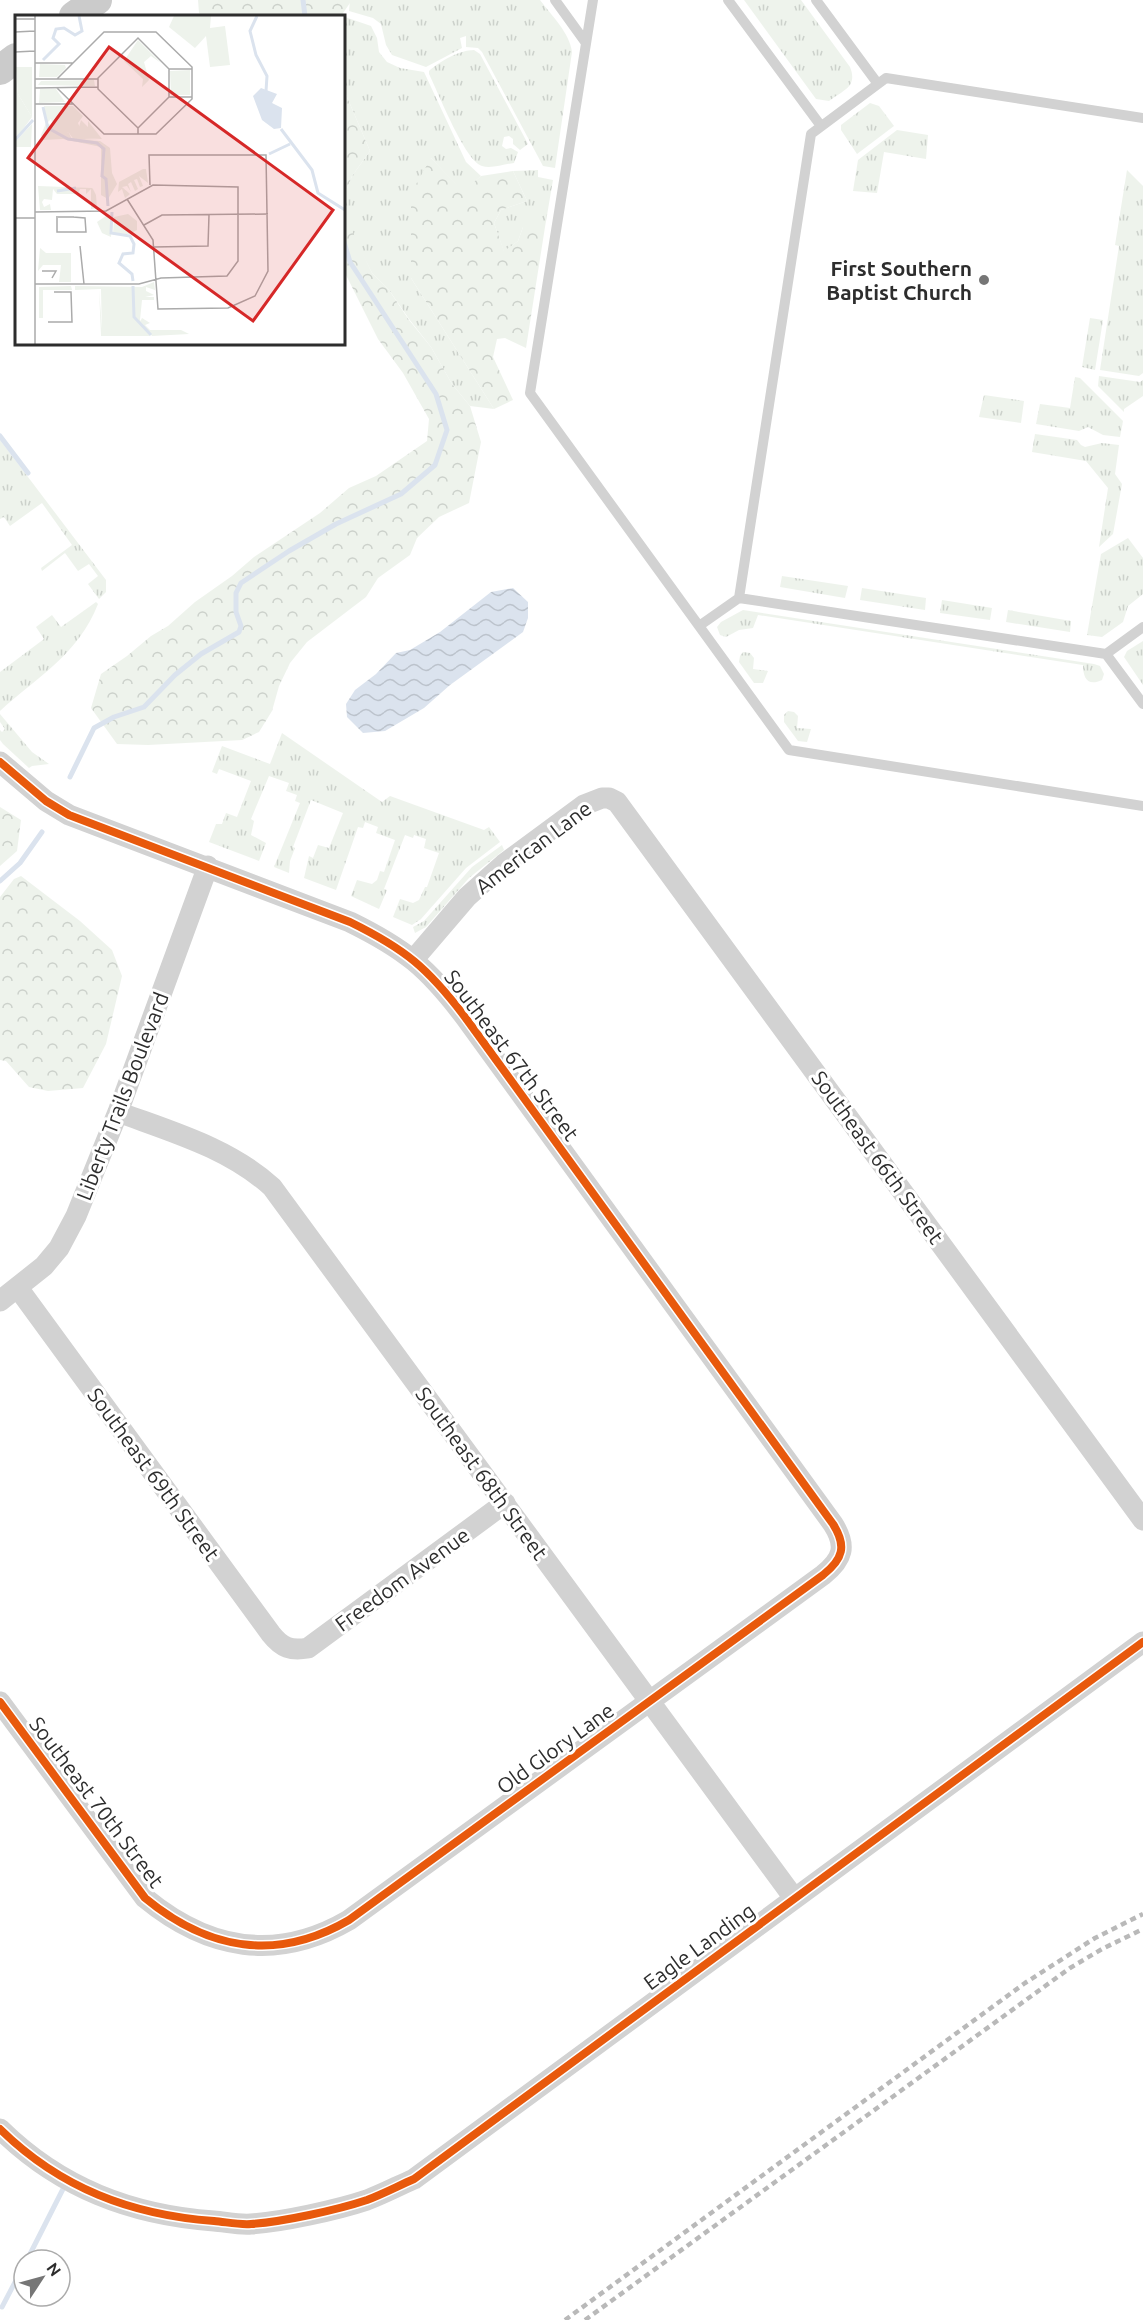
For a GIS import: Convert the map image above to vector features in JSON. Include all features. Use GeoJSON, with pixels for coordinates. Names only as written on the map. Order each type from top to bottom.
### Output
{"type":"FeatureCollection","features":[{"type":"Feature","properties":{"kind":"main road"},"geometry":{"type":"LineString","coordinates":[[75,15],[97,0]]}},
{"type":"Feature","properties":{"kind":"main road"},"geometry":{"type":"LineString","coordinates":[[0,70],[15,59]]}},
{"type":"Feature","properties":{"kind":"street","name":"Southeast 67th Street"},"geometry":{"type":"LineString","coordinates":[[0,762],[46,801],[69,815],[208,866],[350,922],[380,936],[414,960],[432,977],[454,1004],[826,1514],[841,1540],[841,1552]]}},
{"type":"Feature","properties":{"kind":"street","name":"American Lane"},"geometry":{"type":"LineString","coordinates":[[414,960],[467,897],[489,876],[585,805],[598,799],[609,798]]}},
{"type":"Feature","properties":{"kind":"street","name":"Southeast 66th Street"},"geometry":{"type":"LineString","coordinates":[[609,798],[626,811],[1143,1520]]}},
{"type":"Feature","properties":{"kind":"street","name":"Liberty Trails Boulevard"},"geometry":{"type":"LineString","coordinates":[[0,1301],[44,1266],[68,1234],[118,1112],[208,866]]}},
{"type":"Feature","properties":{"kind":"street","name":"Southeast 68th Street"},"geometry":{"type":"LineString","coordinates":[[118,1112],[224,1152],[258,1174],[272,1187],[794,1898]]}},
{"type":"Feature","properties":{"kind":"street","name":"Southeast 69th Street"},"geometry":{"type":"LineString","coordinates":[[18,1288],[271,1634],[286,1648],[297,1650]]}},
{"type":"Feature","properties":{"kind":"street","name":"Freedom Avenue"},"geometry":{"type":"LineString","coordinates":[[297,1650],[308,1648],[505,1503]]}},
{"type":"Feature","properties":{"kind":"street","name":"Old Glory Lane"},"geometry":{"type":"LineString","coordinates":[[274,1946],[314,1937],[349,1920],[823,1575],[833,1567],[841,1552]]}},
{"type":"Feature","properties":{"kind":"street","name":"Eagle Landing"},"geometry":{"type":"LineString","coordinates":[[0,2129],[36,2159],[69,2182],[129,2208],[180,2219],[250,2224],[367,2200],[414,2179],[1143,1642]]}},
{"type":"Feature","properties":{"kind":"street","name":"Southeast 70th Street"},"geometry":{"type":"LineString","coordinates":[[0,1702],[145,1898],[166,1915],[198,1933],[232,1942],[274,1946]]}},
{"type":"Feature","properties":{"kind":"lane"},"geometry":{"type":"LineString","coordinates":[[555,0],[586,43]]}},
{"type":"Feature","properties":{"kind":"lane"},"geometry":{"type":"LineString","coordinates":[[593,0],[530,393],[789,750],[1143,806]]}},
{"type":"Feature","properties":{"kind":"lane"},"geometry":{"type":"LineString","coordinates":[[728,0],[821,126]]}},
{"type":"Feature","properties":{"kind":"lane"},"geometry":{"type":"LineString","coordinates":[[816,0],[878,84]]}},
{"type":"Feature","properties":{"kind":"lane"},"geometry":{"type":"LineString","coordinates":[[739,598],[811,134],[886,78],[1143,117]]}},
{"type":"Feature","properties":{"kind":"lane"},"geometry":{"type":"LineString","coordinates":[[699,626],[739,598],[1106,654],[1143,627]]}},
{"type":"Feature","properties":{"kind":"lane"},"geometry":{"type":"LineString","coordinates":[[1106,654],[1143,705]]}},
{"type":"Feature","properties":{"kind":"green space"},"geometry":{"type":"Polygon","coordinates":[[[198,0],[350,0],[342,15],[201,15],[198,0]]]}},
{"type":"Feature","properties":{"kind":"green space"},"geometry":{"type":"Polygon","coordinates":[[[350,0],[540,0],[564,31],[572,52],[555,168],[543,166],[482,52],[478,48],[466,47],[466,36],[460,38],[462,48],[426,67],[392,55],[386,45],[381,24],[373,18],[349,11],[350,0]]]}},
{"type":"Feature","properties":{"kind":"green space"},"geometry":{"type":"Polygon","coordinates":[[[744,0],[801,0],[850,67],[851,84],[829,101],[816,99],[744,0]]]}},
{"type":"Feature","properties":{"kind":"green space"},"geometry":{"type":"Polygon","coordinates":[[[345,17],[371,26],[377,38],[379,52],[387,62],[400,68],[424,72],[466,162],[481,176],[463,192],[431,158],[411,278],[494,409],[470,406],[452,384],[431,347],[389,290],[372,273],[347,224],[345,194],[352,176],[370,151],[345,92],[345,17]]]}},
{"type":"Feature","properties":{"kind":"green space"},"geometry":{"type":"Polygon","coordinates":[[[474,50],[480,54],[528,144],[520,150],[513,144],[513,139],[509,136],[504,137],[502,146],[518,152],[514,163],[489,167],[482,166],[475,161],[460,139],[429,74],[429,71],[450,57],[474,50]]]}},
{"type":"Feature","properties":{"kind":"green space"},"geometry":{"type":"Polygon","coordinates":[[[345,92],[370,151],[352,176],[345,194],[345,92]]]}},
{"type":"Feature","properties":{"kind":"green space"},"geometry":{"type":"Polygon","coordinates":[[[870,103],[879,106],[894,126],[857,154],[841,130],[841,125],[870,103]]]}},
{"type":"Feature","properties":{"kind":"green space"},"geometry":{"type":"Polygon","coordinates":[[[897,130],[928,135],[926,159],[884,152],[877,193],[853,191],[858,160],[897,130]]]}},
{"type":"Feature","properties":{"kind":"green space"},"geometry":{"type":"Polygon","coordinates":[[[431,158],[463,191],[481,176],[513,171],[527,201],[501,210],[494,223],[504,251],[518,241],[523,227],[545,227],[526,348],[505,338],[497,339],[493,357],[513,400],[494,409],[411,278],[411,193],[431,158]]]}},
{"type":"Feature","properties":{"kind":"green space"},"geometry":{"type":"Polygon","coordinates":[[[538,170],[538,177],[553,180],[545,227],[523,227],[518,241],[504,252],[494,223],[501,210],[527,201],[513,171],[538,170]]]}},
{"type":"Feature","properties":{"kind":"green space"},"geometry":{"type":"Polygon","coordinates":[[[1127,170],[1143,186],[1143,373],[1139,376],[1100,370],[1119,246],[1115,245],[1127,170]]]}},
{"type":"Feature","properties":{"kind":"green space"},"geometry":{"type":"Polygon","coordinates":[[[345,216],[372,273],[389,290],[431,347],[452,384],[470,406],[481,442],[469,503],[439,517],[417,538],[410,555],[378,578],[366,597],[307,642],[290,663],[279,686],[272,711],[259,732],[242,740],[148,745],[117,744],[91,708],[101,674],[168,626],[195,602],[254,557],[320,513],[349,488],[376,476],[427,441],[429,419],[403,373],[378,339],[345,273],[345,216]]]}},
{"type":"Feature","properties":{"kind":"green space"},"geometry":{"type":"Polygon","coordinates":[[[1090,318],[1103,320],[1095,370],[1082,367],[1090,318]]]}},
{"type":"Feature","properties":{"kind":"green space"},"geometry":{"type":"Polygon","coordinates":[[[1099,376],[1140,382],[1143,380],[1143,396],[1124,409],[1124,412],[1098,386],[1099,376]]]}},
{"type":"Feature","properties":{"kind":"green space"},"geometry":{"type":"Polygon","coordinates":[[[1075,377],[1080,378],[1123,421],[1120,437],[1103,435],[1088,427],[1079,431],[1036,424],[1040,404],[1070,408],[1075,377]]]}},
{"type":"Feature","properties":{"kind":"green space"},"geometry":{"type":"Polygon","coordinates":[[[984,395],[1024,401],[1021,423],[979,417],[984,395]]]}},
{"type":"Feature","properties":{"kind":"green space"},"geometry":{"type":"Polygon","coordinates":[[[1035,434],[1077,440],[1085,447],[1102,443],[1119,445],[1115,474],[1122,484],[1113,534],[1099,547],[1108,488],[1086,461],[1032,452],[1035,434]]]}},
{"type":"Feature","properties":{"kind":"green space"},"geometry":{"type":"Polygon","coordinates":[[[0,440],[106,580],[106,592],[99,599],[88,584],[98,576],[89,564],[78,571],[65,553],[42,571],[41,568],[72,545],[42,503],[10,526],[4,517],[0,519],[0,440]]]}},
{"type":"Feature","properties":{"kind":"green space"},"geometry":{"type":"Polygon","coordinates":[[[1128,538],[1143,558],[1143,594],[1128,606],[1123,622],[1102,637],[1087,635],[1101,554],[1128,538]]]}},
{"type":"Feature","properties":{"kind":"green space"},"geometry":{"type":"Polygon","coordinates":[[[782,576],[848,586],[845,598],[780,587],[782,576]]]}},
{"type":"Feature","properties":{"kind":"green space"},"geometry":{"type":"Polygon","coordinates":[[[862,588],[926,598],[925,610],[860,600],[862,588]]]}},
{"type":"Feature","properties":{"kind":"green space"},"geometry":{"type":"Polygon","coordinates":[[[942,600],[992,608],[990,620],[940,613],[942,600]]]}},
{"type":"Feature","properties":{"kind":"green space"},"geometry":{"type":"Polygon","coordinates":[[[96,602],[98,604],[90,622],[68,651],[56,664],[0,711],[0,672],[44,639],[36,627],[52,615],[61,627],[96,602]]]}},
{"type":"Feature","properties":{"kind":"green space"},"geometry":{"type":"Polygon","coordinates":[[[743,610],[1094,664],[1100,666],[1104,674],[1102,680],[1093,682],[1085,677],[1083,665],[758,615],[753,628],[739,630],[726,637],[720,635],[717,627],[721,622],[743,610]]]}},
{"type":"Feature","properties":{"kind":"green space"},"geometry":{"type":"Polygon","coordinates":[[[1008,610],[1071,621],[1070,632],[1006,622],[1008,610]]]}},
{"type":"Feature","properties":{"kind":"green space"},"geometry":{"type":"Polygon","coordinates":[[[1143,641],[1143,685],[1124,657],[1127,651],[1143,641]]]}},
{"type":"Feature","properties":{"kind":"green space"},"geometry":{"type":"Polygon","coordinates":[[[743,652],[750,653],[754,658],[753,669],[768,671],[763,683],[754,683],[739,662],[743,652]]]}},
{"type":"Feature","properties":{"kind":"green space"},"geometry":{"type":"Polygon","coordinates":[[[788,711],[798,716],[797,728],[811,729],[807,742],[798,741],[784,722],[784,715],[788,711]]]}},
{"type":"Feature","properties":{"kind":"green space"},"geometry":{"type":"Polygon","coordinates":[[[0,714],[32,752],[49,764],[29,768],[3,744],[0,740],[0,730],[2,732],[5,729],[0,722],[0,714]]]}},
{"type":"Feature","properties":{"kind":"green space"},"geometry":{"type":"Polygon","coordinates":[[[282,733],[382,802],[390,796],[484,830],[489,827],[500,842],[466,868],[421,919],[412,925],[393,917],[400,899],[413,903],[419,900],[427,887],[439,853],[424,848],[426,839],[405,835],[384,889],[387,890],[379,909],[351,896],[357,880],[372,884],[377,880],[380,871],[384,872],[395,840],[376,833],[378,827],[365,822],[363,828],[358,827],[336,890],[304,878],[309,856],[313,858],[318,845],[329,848],[343,813],[311,800],[293,847],[295,848],[290,861],[289,873],[274,867],[300,803],[295,801],[297,795],[286,791],[289,783],[269,776],[251,819],[254,821],[251,835],[266,843],[259,861],[209,842],[216,824],[222,824],[226,813],[237,817],[251,781],[219,769],[217,774],[212,772],[222,746],[270,764],[282,733]]]}},
{"type":"Feature","properties":{"kind":"green space"},"geometry":{"type":"Polygon","coordinates":[[[0,807],[21,820],[17,851],[0,866],[0,807]]]}},
{"type":"Feature","properties":{"kind":"green space"},"geometry":{"type":"Polygon","coordinates":[[[502,845],[504,850],[469,878],[426,927],[415,933],[413,927],[424,921],[472,867],[502,845]]]}},
{"type":"Feature","properties":{"kind":"green space"},"geometry":{"type":"Polygon","coordinates":[[[21,876],[80,921],[112,950],[122,976],[106,1044],[83,1088],[48,1091],[29,1087],[6,1061],[0,1060],[0,897],[14,879],[21,876]]]}},
{"type":"Feature","properties":{"kind":"water"},"geometry":{"type":"Polygon","coordinates":[[[513,588],[528,602],[528,618],[523,632],[450,685],[424,708],[385,731],[363,733],[347,717],[346,704],[355,690],[376,674],[396,653],[410,650],[440,632],[491,592],[513,588]]]}},
{"type":"Feature","properties":{"kind":"waterway"},"geometry":{"type":"LineString","coordinates":[[303,0],[305,15]]}},
{"type":"Feature","properties":{"kind":"waterway"},"geometry":{"type":"LineString","coordinates":[[70,777],[94,728],[114,717],[144,707],[175,675],[201,654],[239,632],[241,626],[236,612],[236,593],[241,583],[289,551],[336,524],[401,494],[435,465],[447,430],[436,394],[350,262],[345,245]]}},
{"type":"Feature","properties":{"kind":"waterway"},"geometry":{"type":"LineString","coordinates":[[0,436],[28,473]]}},
{"type":"Feature","properties":{"kind":"waterway"},"geometry":{"type":"LineString","coordinates":[[0,881],[20,863],[42,832]]}},
{"type":"Feature","properties":{"kind":"waterway"},"geometry":{"type":"LineString","coordinates":[[33,2248],[63,2189]]}},
{"type":"Feature","properties":{"kind":"waterway"},"geometry":{"type":"LineString","coordinates":[[2,2307],[12,2288]]}},
{"type":"Feature","properties":{"kind":"railway"},"geometry":{"type":"LineString","coordinates":[[565,2320],[1025,1983],[1095,1938],[1143,1914]]}},
{"type":"Feature","properties":{"kind":"railway"},"geometry":{"type":"LineString","coordinates":[[585,2320],[1070,1968],[1143,1929]]}},
{"type":"Feature","properties":{"kind":"cycle path"},"geometry":{"type":"LineString","coordinates":[[0,762],[46,801],[69,815],[350,922],[386,941],[427,973],[465,1017],[833,1524],[841,1546],[839,1558],[823,1575],[349,1920],[296,1942],[269,1945],[244,1944],[218,1939],[169,1916],[145,1898],[0,1702]]}},
{"type":"Feature","properties":{"kind":"cycle path"},"geometry":{"type":"LineString","coordinates":[[0,2129],[23,2150],[47,2167],[98,2195],[126,2205],[183,2218],[242,2224],[264,2223],[355,2204],[379,2195],[414,2179],[1143,1642]]}},
{"type":"Feature","properties":{"kind":"place","name":"First Southern Baptist Church"},"geometry":{"type":"Point","coordinates":[984,280]}}]}
